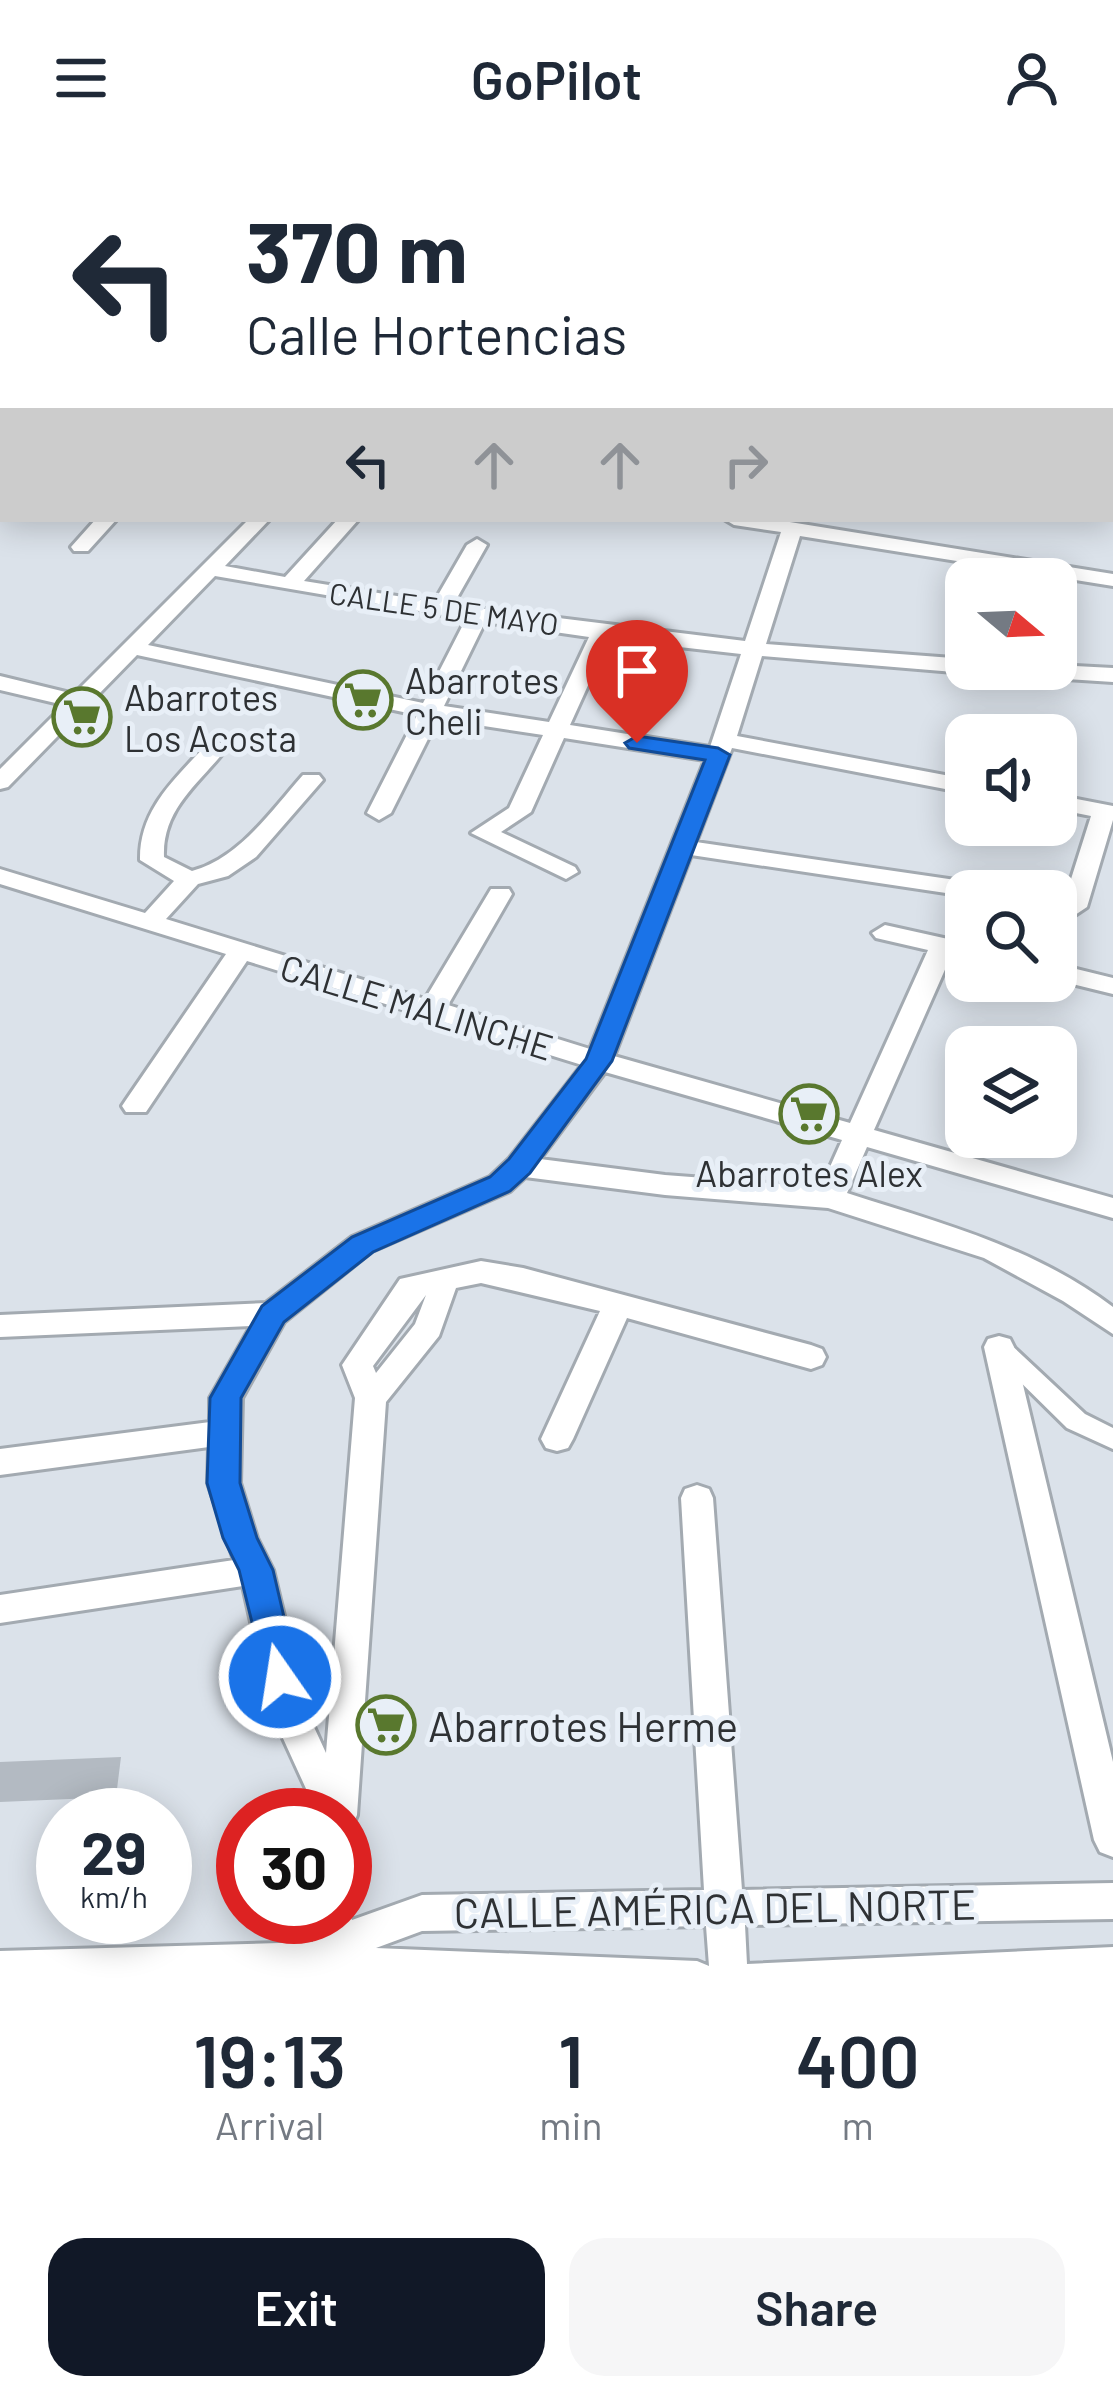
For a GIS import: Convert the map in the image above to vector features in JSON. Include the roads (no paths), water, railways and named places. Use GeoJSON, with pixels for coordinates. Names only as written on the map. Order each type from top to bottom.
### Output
{"type":"FeatureCollection","features":[{"type":"Feature","properties":{"kind":"street"},"geometry":{"type":"LineString","coordinates":[[81,547],[104,522]]}},
{"type":"Feature","properties":{"kind":"street"},"geometry":{"type":"LineString","coordinates":[[0,782],[10,761],[80,703],[257,522]]}},
{"type":"Feature","properties":{"kind":"street"},"geometry":{"type":"LineString","coordinates":[[290,585],[346,522]]}},
{"type":"Feature","properties":{"kind":"street"},"geometry":{"type":"LineString","coordinates":[[753,522],[1113,580]]}},
{"type":"Feature","properties":{"kind":"street"},"geometry":{"type":"LineString","coordinates":[[325,1788],[289,1712],[256,1570],[240,1538],[224,1483],[226,1398],[273,1314],[362,1244],[500,1184],[520,1166],[598,1061],[721,748],[792,528]]}},
{"type":"Feature","properties":{"kind":"street"},"geometry":{"type":"LineString","coordinates":[[440,610],[472,553]]}},
{"type":"Feature","properties":{"kind":"street","name":"CALLE 5 DE MAYO"},"geometry":{"type":"LineString","coordinates":[[209,569],[440,610],[602,631],[945,664]]}},
{"type":"Feature","properties":{"kind":"street"},"geometry":{"type":"LineString","coordinates":[[379,814],[479,614]]}},
{"type":"Feature","properties":{"kind":"street"},"geometry":{"type":"LineString","coordinates":[[566,872],[520,854],[483,832],[519,812],[602,631]]}},
{"type":"Feature","properties":{"kind":"street"},"geometry":{"type":"LineString","coordinates":[[134,648],[432,711],[945,782]]}},
{"type":"Feature","properties":{"kind":"street"},"geometry":{"type":"LineString","coordinates":[[1077,673],[1113,675]]}},
{"type":"Feature","properties":{"kind":"street"},"geometry":{"type":"LineString","coordinates":[[0,683],[80,703]]}},
{"type":"Feature","properties":{"kind":"street"},"geometry":{"type":"LineString","coordinates":[[189,879],[152,860],[149,842],[160,810],[216,748]]}},
{"type":"Feature","properties":{"kind":"street"},"geometry":{"type":"LineString","coordinates":[[148,923],[189,879],[219,871],[247,852],[311,780]]}},
{"type":"Feature","properties":{"kind":"street"},"geometry":{"type":"LineString","coordinates":[[1077,806],[1109,812],[1077,881]]}},
{"type":"Feature","properties":{"kind":"street"},"geometry":{"type":"LineString","coordinates":[[683,847],[945,885]]}},
{"type":"Feature","properties":{"kind":"street","name":"CALLE MALINCHE"},"geometry":{"type":"LineString","coordinates":[[0,876],[598,1061],[1113,1208]]}},
{"type":"Feature","properties":{"kind":"street"},"geometry":{"type":"LineString","coordinates":[[433,1008],[500,894]]}},
{"type":"Feature","properties":{"kind":"street"},"geometry":{"type":"LineString","coordinates":[[885,933],[945,946]]}},
{"type":"Feature","properties":{"kind":"street"},"geometry":{"type":"LineString","coordinates":[[136,1106],[241,952]]}},
{"type":"Feature","properties":{"kind":"street"},"geometry":{"type":"LineString","coordinates":[[830,1198],[945,968]]}},
{"type":"Feature","properties":{"kind":"street"},"geometry":{"type":"LineString","coordinates":[[1077,977],[1113,986]]}},
{"type":"Feature","properties":{"kind":"street"},"geometry":{"type":"LineString","coordinates":[[520,1166],[665,1185],[830,1198],[994,1251],[1074,1293],[1113,1322]]}},
{"type":"Feature","properties":{"kind":"street"},"geometry":{"type":"LineString","coordinates":[[340,1788],[371,1398],[396,1374],[442,1300],[442,1280],[481,1272],[811,1357]]}},
{"type":"Feature","properties":{"kind":"street"},"geometry":{"type":"LineString","coordinates":[[557,1439],[618,1305]]}},
{"type":"Feature","properties":{"kind":"street"},"geometry":{"type":"LineString","coordinates":[[0,1325],[273,1314]]}},
{"type":"Feature","properties":{"kind":"street"},"geometry":{"type":"LineString","coordinates":[[999,1347],[1076,1421],[1113,1439]]}},
{"type":"Feature","properties":{"kind":"street"},"geometry":{"type":"LineString","coordinates":[[999,1347],[1113,1840]]}},
{"type":"Feature","properties":{"kind":"street"},"geometry":{"type":"LineString","coordinates":[[0,1462],[223,1433]]}},
{"type":"Feature","properties":{"kind":"street"},"geometry":{"type":"LineString","coordinates":[[697,1498],[729,1980]]}},
{"type":"Feature","properties":{"kind":"street"},"geometry":{"type":"LineString","coordinates":[[0,1609],[256,1570]]}},
{"type":"Feature","properties":{"kind":"street","name":"CALLE AMÉRICA DEL NORTE"},"geometry":{"type":"LineString","coordinates":[[330,1970],[369,1930],[422,1912],[1113,1900]]}},
{"type":"Feature","properties":{"kind":"street","name":"CALLE AMÉRICA DEL NORTE"},"geometry":{"type":"LineString","coordinates":[[755,1980],[1113,1965]]}},
{"type":"Feature","properties":{"kind":"street","name":"CALLE AMÉRICA DEL NORTE"},"geometry":{"type":"LineString","coordinates":[[0,1969],[407,1970],[697,1980]]}},
{"type":"Feature","properties":{"kind":"place","name":"Abarrotes Cheli"},"geometry":{"type":"Point","coordinates":[363,700]}},
{"type":"Feature","properties":{"kind":"place","name":"Abarrotes Los Acosta"},"geometry":{"type":"Point","coordinates":[82,717]}},
{"type":"Feature","properties":{"kind":"place","name":"Abarrotes Alex"},"geometry":{"type":"Point","coordinates":[809,1114]}},
{"type":"Feature","properties":{"kind":"place","name":"Abarrotes Herme"},"geometry":{"type":"Point","coordinates":[386,1725]}}]}
